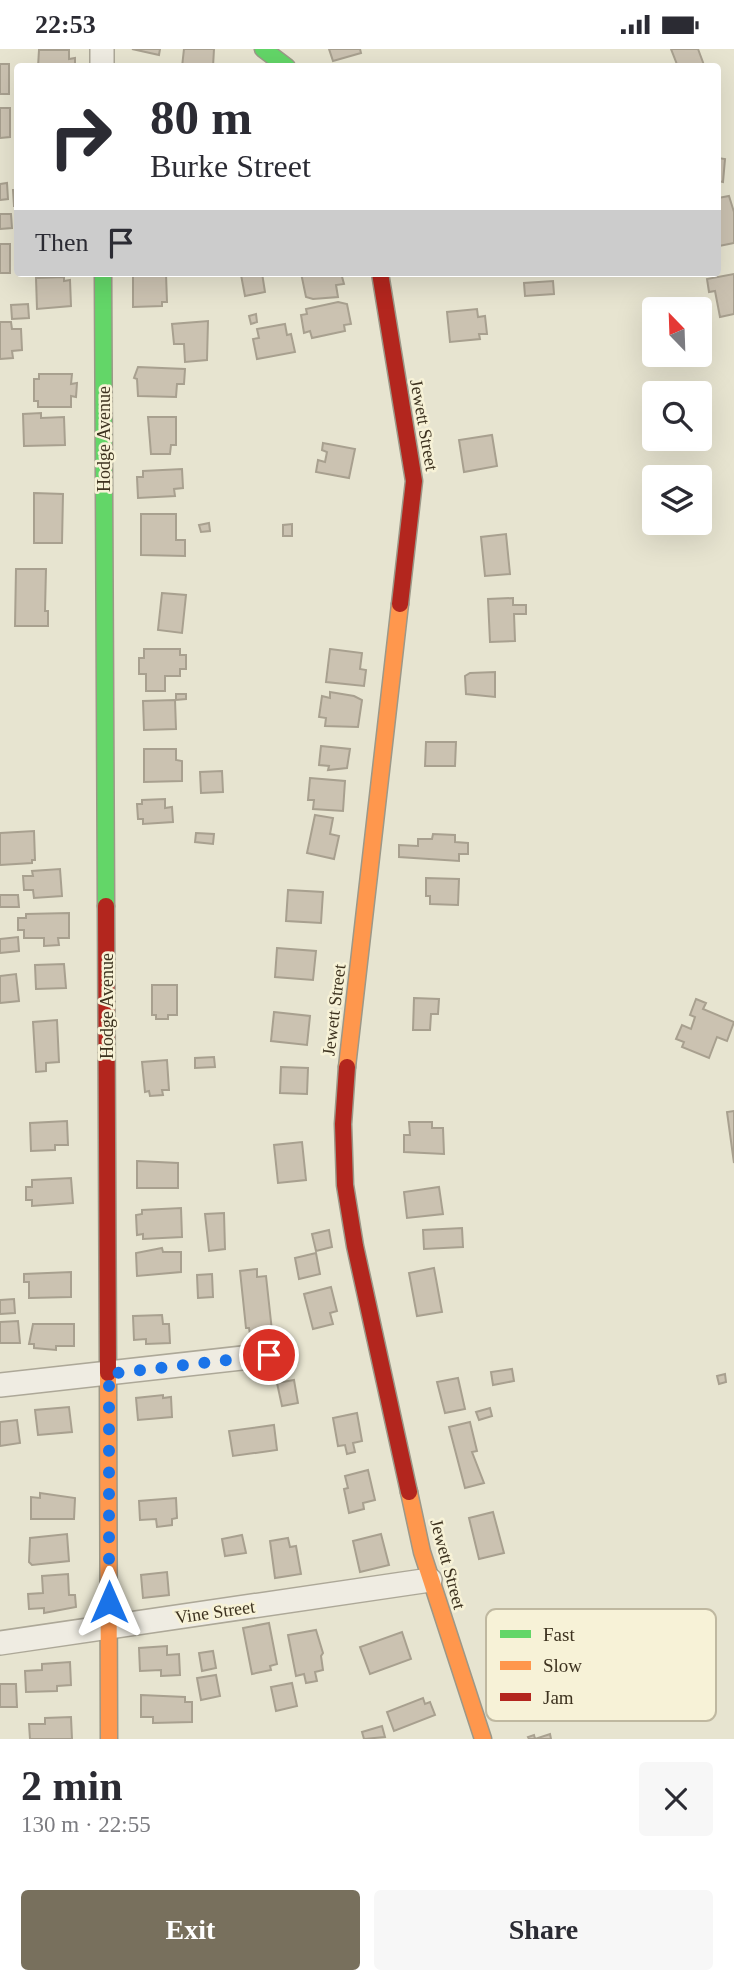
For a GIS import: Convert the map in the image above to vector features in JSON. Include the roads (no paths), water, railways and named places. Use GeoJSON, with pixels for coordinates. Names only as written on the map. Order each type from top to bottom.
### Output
{"type":"FeatureCollection","features":[{"type":"Feature","properties":{"kind":"street"},"geometry":{"type":"LineString","coordinates":[[263,49],[283,59]]}},
{"type":"Feature","properties":{"kind":"street","name":"Hodge Avenue"},"geometry":{"type":"LineString","coordinates":[[103,277],[109,1739]]}},
{"type":"Feature","properties":{"kind":"street","name":"Jewett Street"},"geometry":{"type":"LineString","coordinates":[[381,277],[414,481],[347,1064],[343,1124],[345,1185],[355,1246],[430,1580],[482,1739]]}},
{"type":"Feature","properties":{"kind":"street"},"geometry":{"type":"LineString","coordinates":[[0,1385],[269,1355]]}},
{"type":"Feature","properties":{"kind":"street","name":"Vine Street"},"geometry":{"type":"LineString","coordinates":[[0,1643],[430,1580]]}}]}
